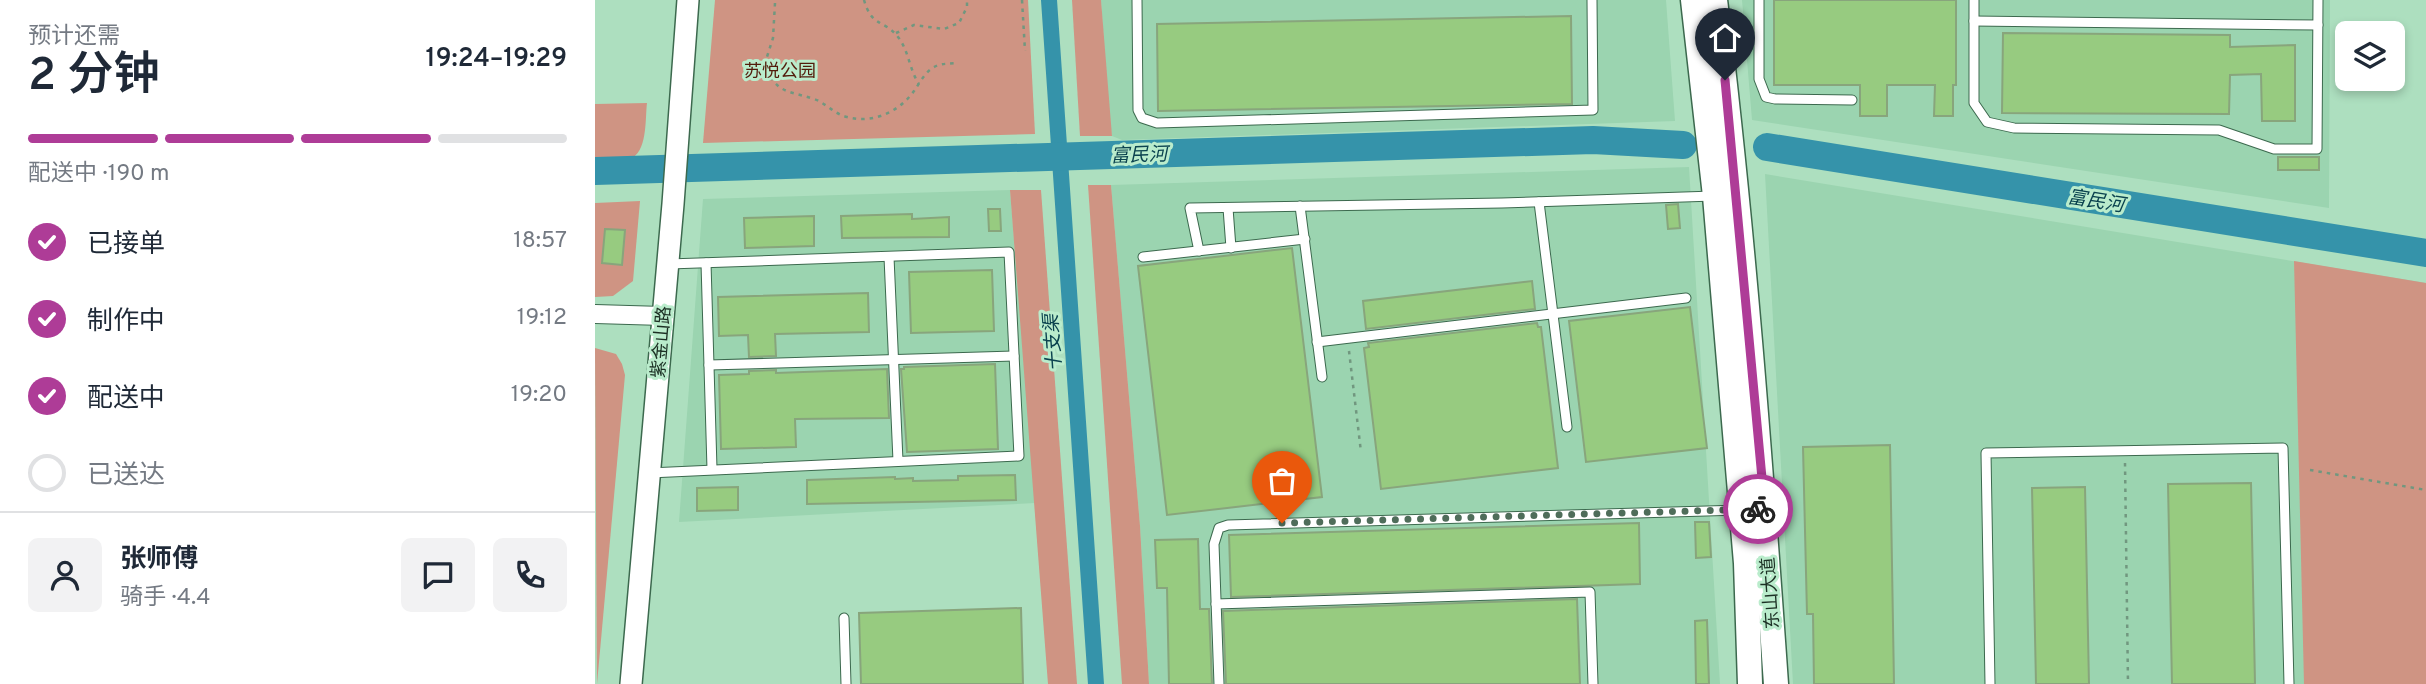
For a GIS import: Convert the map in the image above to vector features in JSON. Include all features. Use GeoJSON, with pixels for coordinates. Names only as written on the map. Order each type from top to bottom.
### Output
{"type":"FeatureCollection","features":[{"type":"Feature","properties":{"kind":"main road","name":"东山大道"},"geometry":{"type":"LineString","coordinates":[[1693,0],[1726,195]]}},
{"type":"Feature","properties":{"kind":"main road","name":"东山大道"},"geometry":{"type":"LineString","coordinates":[[1715,0],[1726,195],[1753,510],[1776,684]]}},
{"type":"Feature","properties":{"kind":"main road","name":"东山大道"},"geometry":{"type":"LineString","coordinates":[[1750,684],[1753,510]]}},
{"type":"Feature","properties":{"kind":"street","name":"紫金山路"},"geometry":{"type":"LineString","coordinates":[[631,684],[688,0]]}},
{"type":"Feature","properties":{"kind":"street"},"geometry":{"type":"LineString","coordinates":[[595,314],[663,321]]}},
{"type":"Feature","properties":{"kind":"street"},"geometry":{"type":"LineString","coordinates":[[595,324],[663,321]]}},
{"type":"Feature","properties":{"kind":"lane"},"geometry":{"type":"LineString","coordinates":[[1137,0],[1138,110],[1142,118],[1157,123],[1593,110],[1592,0]]}},
{"type":"Feature","properties":{"kind":"lane"},"geometry":{"type":"LineString","coordinates":[[1759,0],[1759,79],[1766,97],[1852,100]]}},
{"type":"Feature","properties":{"kind":"lane"},"geometry":{"type":"LineString","coordinates":[[1974,0],[1974,103],[1987,122],[2014,128],[2219,130],[2274,149],[2290,150],[2317,149],[2318,0]]}},
{"type":"Feature","properties":{"kind":"lane"},"geometry":{"type":"LineString","coordinates":[[1974,21],[2318,25]]}},
{"type":"Feature","properties":{"kind":"lane"},"geometry":{"type":"LineString","coordinates":[[1199,251],[1190,208],[1539,202],[1726,195]]}},
{"type":"Feature","properties":{"kind":"lane"},"geometry":{"type":"LineString","coordinates":[[1539,202],[1567,427]]}},
{"type":"Feature","properties":{"kind":"lane"},"geometry":{"type":"LineString","coordinates":[[1300,206],[1322,377]]}},
{"type":"Feature","properties":{"kind":"lane"},"geometry":{"type":"LineString","coordinates":[[1228,208],[1231,247]]}},
{"type":"Feature","properties":{"kind":"lane"},"geometry":{"type":"LineString","coordinates":[[1143,257],[1305,239]]}},
{"type":"Feature","properties":{"kind":"lane"},"geometry":{"type":"LineString","coordinates":[[649,472],[1019,457],[1009,252],[668,264]]}},
{"type":"Feature","properties":{"kind":"lane"},"geometry":{"type":"LineString","coordinates":[[890,257],[898,461]]}},
{"type":"Feature","properties":{"kind":"lane"},"geometry":{"type":"LineString","coordinates":[[706,262],[712,469]]}},
{"type":"Feature","properties":{"kind":"lane"},"geometry":{"type":"LineString","coordinates":[[1317,342],[1686,298]]}},
{"type":"Feature","properties":{"kind":"lane"},"geometry":{"type":"LineString","coordinates":[[709,365],[1014,356]]}},
{"type":"Feature","properties":{"kind":"lane"},"geometry":{"type":"LineString","coordinates":[[1990,684],[1986,453],[2283,448],[2290,684]]}},
{"type":"Feature","properties":{"kind":"lane"},"geometry":{"type":"LineString","coordinates":[[1219,684],[1215,544],[1219,528],[1228,525],[1753,510]]}},
{"type":"Feature","properties":{"kind":"lane"},"geometry":{"type":"LineString","coordinates":[[1216,604],[1590,593],[1593,684]]}},
{"type":"Feature","properties":{"kind":"lane"},"geometry":{"type":"LineString","coordinates":[[844,618],[846,684]]}},
{"type":"Feature","properties":{"kind":"path"},"geometry":{"type":"LineString","coordinates":[[864,0],[876,23],[895,33],[905,46],[911,72],[919,84]]}},
{"type":"Feature","properties":{"kind":"path"},"geometry":{"type":"LineString","coordinates":[[895,33],[914,24],[944,29],[959,23],[967,7],[967,0]]}},
{"type":"Feature","properties":{"kind":"path"},"geometry":{"type":"LineString","coordinates":[[1022,0],[1025,51]]}},
{"type":"Feature","properties":{"kind":"path"},"geometry":{"type":"LineString","coordinates":[[775,3],[773,38],[765,63],[775,85],[785,92],[822,101],[847,117],[880,117],[906,102],[929,70],[940,64],[957,63]]}},
{"type":"Feature","properties":{"kind":"path"},"geometry":{"type":"LineString","coordinates":[[1348,338],[1361,452]]}},
{"type":"Feature","properties":{"kind":"path"},"geometry":{"type":"LineString","coordinates":[[2125,451],[2128,684]]}},
{"type":"Feature","properties":{"kind":"path"},"geometry":{"type":"LineString","coordinates":[[2310,470],[2426,490]]}},
{"type":"Feature","properties":{"kind":"shaded area"},"geometry":{"type":"Polygon","coordinates":[[[1101,0],[1666,0],[1675,121],[1122,140],[1112,136],[1101,0]]]}},
{"type":"Feature","properties":{"kind":"shaded area"},"geometry":{"type":"Polygon","coordinates":[[[1742,0],[2330,0],[2329,208],[1752,120],[1742,0]]]}},
{"type":"Feature","properties":{"kind":"shaded area"},"geometry":{"type":"Polygon","coordinates":[[[1689,167],[1720,684],[1149,684],[1140,526],[1111,185],[1689,167]]]}},
{"type":"Feature","properties":{"kind":"shaded area"},"geometry":{"type":"Polygon","coordinates":[[[1765,174],[2426,283],[2426,684],[1793,684],[1765,174]]]}},
{"type":"Feature","properties":{"kind":"shaded area"},"geometry":{"type":"Polygon","coordinates":[[[1010,190],[1035,503],[679,522],[703,199],[1010,190]]]}},
{"type":"Feature","properties":{"kind":"green space","name":"苏悦公园"},"geometry":{"type":"Polygon","coordinates":[[[715,0],[1028,0],[1035,134],[703,143],[715,0]]]}},
{"type":"Feature","properties":{"kind":"green space"},"geometry":{"type":"Polygon","coordinates":[[[1072,0],[1101,0],[1112,136],[1080,136],[1072,0]]]}},
{"type":"Feature","properties":{"kind":"green space"},"geometry":{"type":"Polygon","coordinates":[[[647,103],[643,143],[635,156],[621,160],[595,160],[595,104],[647,103]]]}},
{"type":"Feature","properties":{"kind":"green space"},"geometry":{"type":"Polygon","coordinates":[[[1088,185],[1111,185],[1140,526],[1149,684],[1122,684],[1088,185]]]}},
{"type":"Feature","properties":{"kind":"green space"},"geometry":{"type":"Polygon","coordinates":[[[1010,190],[1041,190],[1077,684],[1048,684],[1010,190]]]}},
{"type":"Feature","properties":{"kind":"green space"},"geometry":{"type":"Polygon","coordinates":[[[640,201],[633,281],[613,296],[595,297],[595,203],[640,201]]]}},
{"type":"Feature","properties":{"kind":"green space"},"geometry":{"type":"Polygon","coordinates":[[[2294,261],[2426,283],[2426,684],[2304,684],[2294,261]]]}},
{"type":"Feature","properties":{"kind":"green space"},"geometry":{"type":"Polygon","coordinates":[[[595,348],[616,354],[625,375],[597,684],[595,348]]]}},
{"type":"Feature","properties":{"kind":"building"},"geometry":{"type":"Polygon","coordinates":[[[1774,0],[1956,0],[1956,85],[1953,85],[1953,116],[1934,116],[1935,85],[1887,85],[1887,116],[1860,116],[1860,85],[1774,85],[1774,0]]]}},
{"type":"Feature","properties":{"kind":"building"},"geometry":{"type":"Polygon","coordinates":[[[1571,16],[1572,104],[1158,111],[1157,24],[1571,16]]]}},
{"type":"Feature","properties":{"kind":"building"},"geometry":{"type":"Polygon","coordinates":[[[2003,33],[2230,35],[2230,47],[2295,45],[2295,121],[2262,121],[2261,74],[2230,75],[2229,114],[2002,113],[2003,33]]]}},
{"type":"Feature","properties":{"kind":"building"},"geometry":{"type":"Polygon","coordinates":[[[2278,157],[2319,157],[2319,170],[2278,170],[2278,157]]]}},
{"type":"Feature","properties":{"kind":"building"},"geometry":{"type":"Polygon","coordinates":[[[1678,204],[1680,228],[1668,229],[1666,205],[1678,204]]]}},
{"type":"Feature","properties":{"kind":"building"},"geometry":{"type":"Polygon","coordinates":[[[988,209],[1000,209],[1001,231],[989,231],[988,209]]]}},
{"type":"Feature","properties":{"kind":"building"},"geometry":{"type":"Polygon","coordinates":[[[912,214],[912,219],[949,217],[949,237],[842,238],[841,216],[912,214]]]}},
{"type":"Feature","properties":{"kind":"building"},"geometry":{"type":"Polygon","coordinates":[[[814,216],[814,246],[745,248],[744,218],[814,216]]]}},
{"type":"Feature","properties":{"kind":"building"},"geometry":{"type":"Polygon","coordinates":[[[605,229],[625,230],[622,265],[602,263],[605,229]]]}},
{"type":"Feature","properties":{"kind":"building"},"geometry":{"type":"Polygon","coordinates":[[[1292,248],[1322,497],[1167,515],[1138,266],[1292,248]]]}},
{"type":"Feature","properties":{"kind":"building"},"geometry":{"type":"Polygon","coordinates":[[[992,270],[994,331],[911,333],[909,272],[992,270]]]}},
{"type":"Feature","properties":{"kind":"building"},"geometry":{"type":"Polygon","coordinates":[[[1532,281],[1535,309],[1366,329],[1363,301],[1532,281]]]}},
{"type":"Feature","properties":{"kind":"building"},"geometry":{"type":"Polygon","coordinates":[[[868,293],[869,332],[775,334],[776,356],[749,357],[748,335],[719,336],[718,297],[868,293]]]}},
{"type":"Feature","properties":{"kind":"building"},"geometry":{"type":"Polygon","coordinates":[[[1690,307],[1707,448],[1586,462],[1569,321],[1690,307]]]}},
{"type":"Feature","properties":{"kind":"building"},"geometry":{"type":"Polygon","coordinates":[[[1537,323],[1538,327],[1541,327],[1558,468],[1381,489],[1364,348],[1369,347],[1368,343],[1537,323]]]}},
{"type":"Feature","properties":{"kind":"building"},"geometry":{"type":"Polygon","coordinates":[[[995,364],[998,449],[907,452],[901,369],[995,364]]]}},
{"type":"Feature","properties":{"kind":"building"},"geometry":{"type":"Polygon","coordinates":[[[887,369],[889,418],[795,419],[796,447],[721,449],[719,375],[776,370],[776,373],[887,369]]]}},
{"type":"Feature","properties":{"kind":"building"},"geometry":{"type":"Polygon","coordinates":[[[1890,445],[1894,684],[1814,684],[1813,614],[1807,614],[1803,447],[1890,445]]]}},
{"type":"Feature","properties":{"kind":"building"},"geometry":{"type":"Polygon","coordinates":[[[1015,475],[1016,500],[807,504],[807,480],[895,477],[913,478],[913,481],[958,480],[958,476],[1015,475]]]}},
{"type":"Feature","properties":{"kind":"building"},"geometry":{"type":"Polygon","coordinates":[[[2251,483],[2255,684],[2172,684],[2168,484],[2251,483]]]}},
{"type":"Feature","properties":{"kind":"building"},"geometry":{"type":"Polygon","coordinates":[[[738,487],[738,510],[697,511],[697,488],[738,487]]]}},
{"type":"Feature","properties":{"kind":"building"},"geometry":{"type":"Polygon","coordinates":[[[2085,487],[2089,684],[2036,684],[2032,488],[2085,487]]]}},
{"type":"Feature","properties":{"kind":"building"},"geometry":{"type":"Polygon","coordinates":[[[1695,522],[1709,522],[1711,557],[1696,558],[1695,522]]]}},
{"type":"Feature","properties":{"kind":"building"},"geometry":{"type":"Polygon","coordinates":[[[1639,523],[1640,584],[1231,597],[1229,535],[1639,523]]]}},
{"type":"Feature","properties":{"kind":"building"},"geometry":{"type":"Polygon","coordinates":[[[1198,539],[1200,609],[1209,609],[1212,684],[1169,684],[1167,588],[1157,588],[1155,540],[1198,539]]]}},
{"type":"Feature","properties":{"kind":"building"},"geometry":{"type":"Polygon","coordinates":[[[1577,599],[1580,684],[1226,684],[1223,611],[1577,599]]]}},
{"type":"Feature","properties":{"kind":"building"},"geometry":{"type":"Polygon","coordinates":[[[1021,608],[1023,684],[861,684],[859,613],[1021,608]]]}},
{"type":"Feature","properties":{"kind":"building"},"geometry":{"type":"Polygon","coordinates":[[[1707,620],[1709,684],[1696,684],[1695,621],[1707,620]]]}},
{"type":"Feature","properties":{"kind":"waterway","name":"十支渠"},"geometry":{"type":"LineString","coordinates":[[1049,0],[1096,684]]}},
{"type":"Feature","properties":{"kind":"waterway","name":"富民河"},"geometry":{"type":"LineString","coordinates":[[595,171],[1593,140],[1683,145]]}},
{"type":"Feature","properties":{"kind":"waterway","name":"富民河"},"geometry":{"type":"LineString","coordinates":[[1767,147],[2426,253]]}},
{"type":"Feature","properties":{"kind":"way so far"},"geometry":{"type":"LineString","coordinates":[[1282,523],[1758,509]]}},
{"type":"Feature","properties":{"kind":"route"},"geometry":{"type":"LineString","coordinates":[[1725,80],[1763,489],[1764,509],[1758,509]]}}]}
